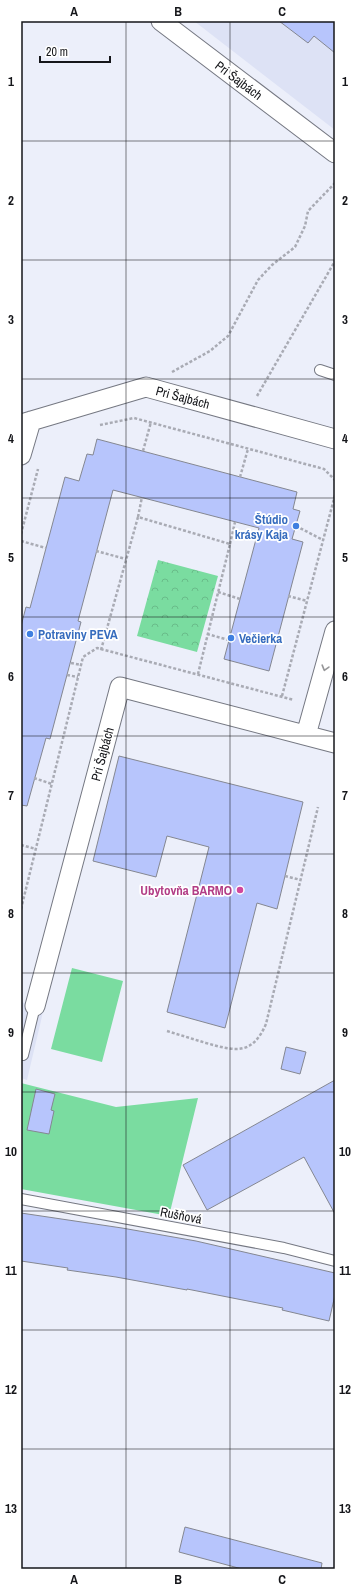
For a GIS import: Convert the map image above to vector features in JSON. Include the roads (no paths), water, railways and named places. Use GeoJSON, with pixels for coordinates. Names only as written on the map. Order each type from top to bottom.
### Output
{"type":"FeatureCollection","features":[{"type":"Feature","properties":{"kind":"street","name":"Pri Šajbách"},"geometry":{"type":"LineString","coordinates":[[161,21],[335,153]]}},
{"type":"Feature","properties":{"kind":"street","name":"Pri Šajbách"},"geometry":{"type":"LineString","coordinates":[[21,454],[26,422],[146,387],[335,439]]}},
{"type":"Feature","properties":{"kind":"street"},"geometry":{"type":"LineString","coordinates":[[306,735],[335,631]]}},
{"type":"Feature","properties":{"kind":"street","name":"Pri Šajbách"},"geometry":{"type":"LineString","coordinates":[[36,1006],[120,687],[335,743]]}},
{"type":"Feature","properties":{"kind":"lane"},"geometry":{"type":"LineString","coordinates":[[320,370],[335,375]]}},
{"type":"Feature","properties":{"kind":"lane"},"geometry":{"type":"LineString","coordinates":[[21,1054],[23,1055],[36,1006]]}},
{"type":"Feature","properties":{"kind":"lane","name":"Rušňová"},"geometry":{"type":"LineString","coordinates":[[21,1199],[284,1248],[335,1261]]}},
{"type":"Feature","properties":{"kind":"place","name":"Štúdio krásy Kaja"},"geometry":{"type":"Point","coordinates":[296,526]}},
{"type":"Feature","properties":{"kind":"place","name":"Potraviny PEVA"},"geometry":{"type":"Point","coordinates":[30,634]}},
{"type":"Feature","properties":{"kind":"place","name":"Večierka"},"geometry":{"type":"Point","coordinates":[231,638]}},
{"type":"Feature","properties":{"kind":"place","name":"Ubytovňa BARMO"},"geometry":{"type":"Point","coordinates":[240,890]}}]}
